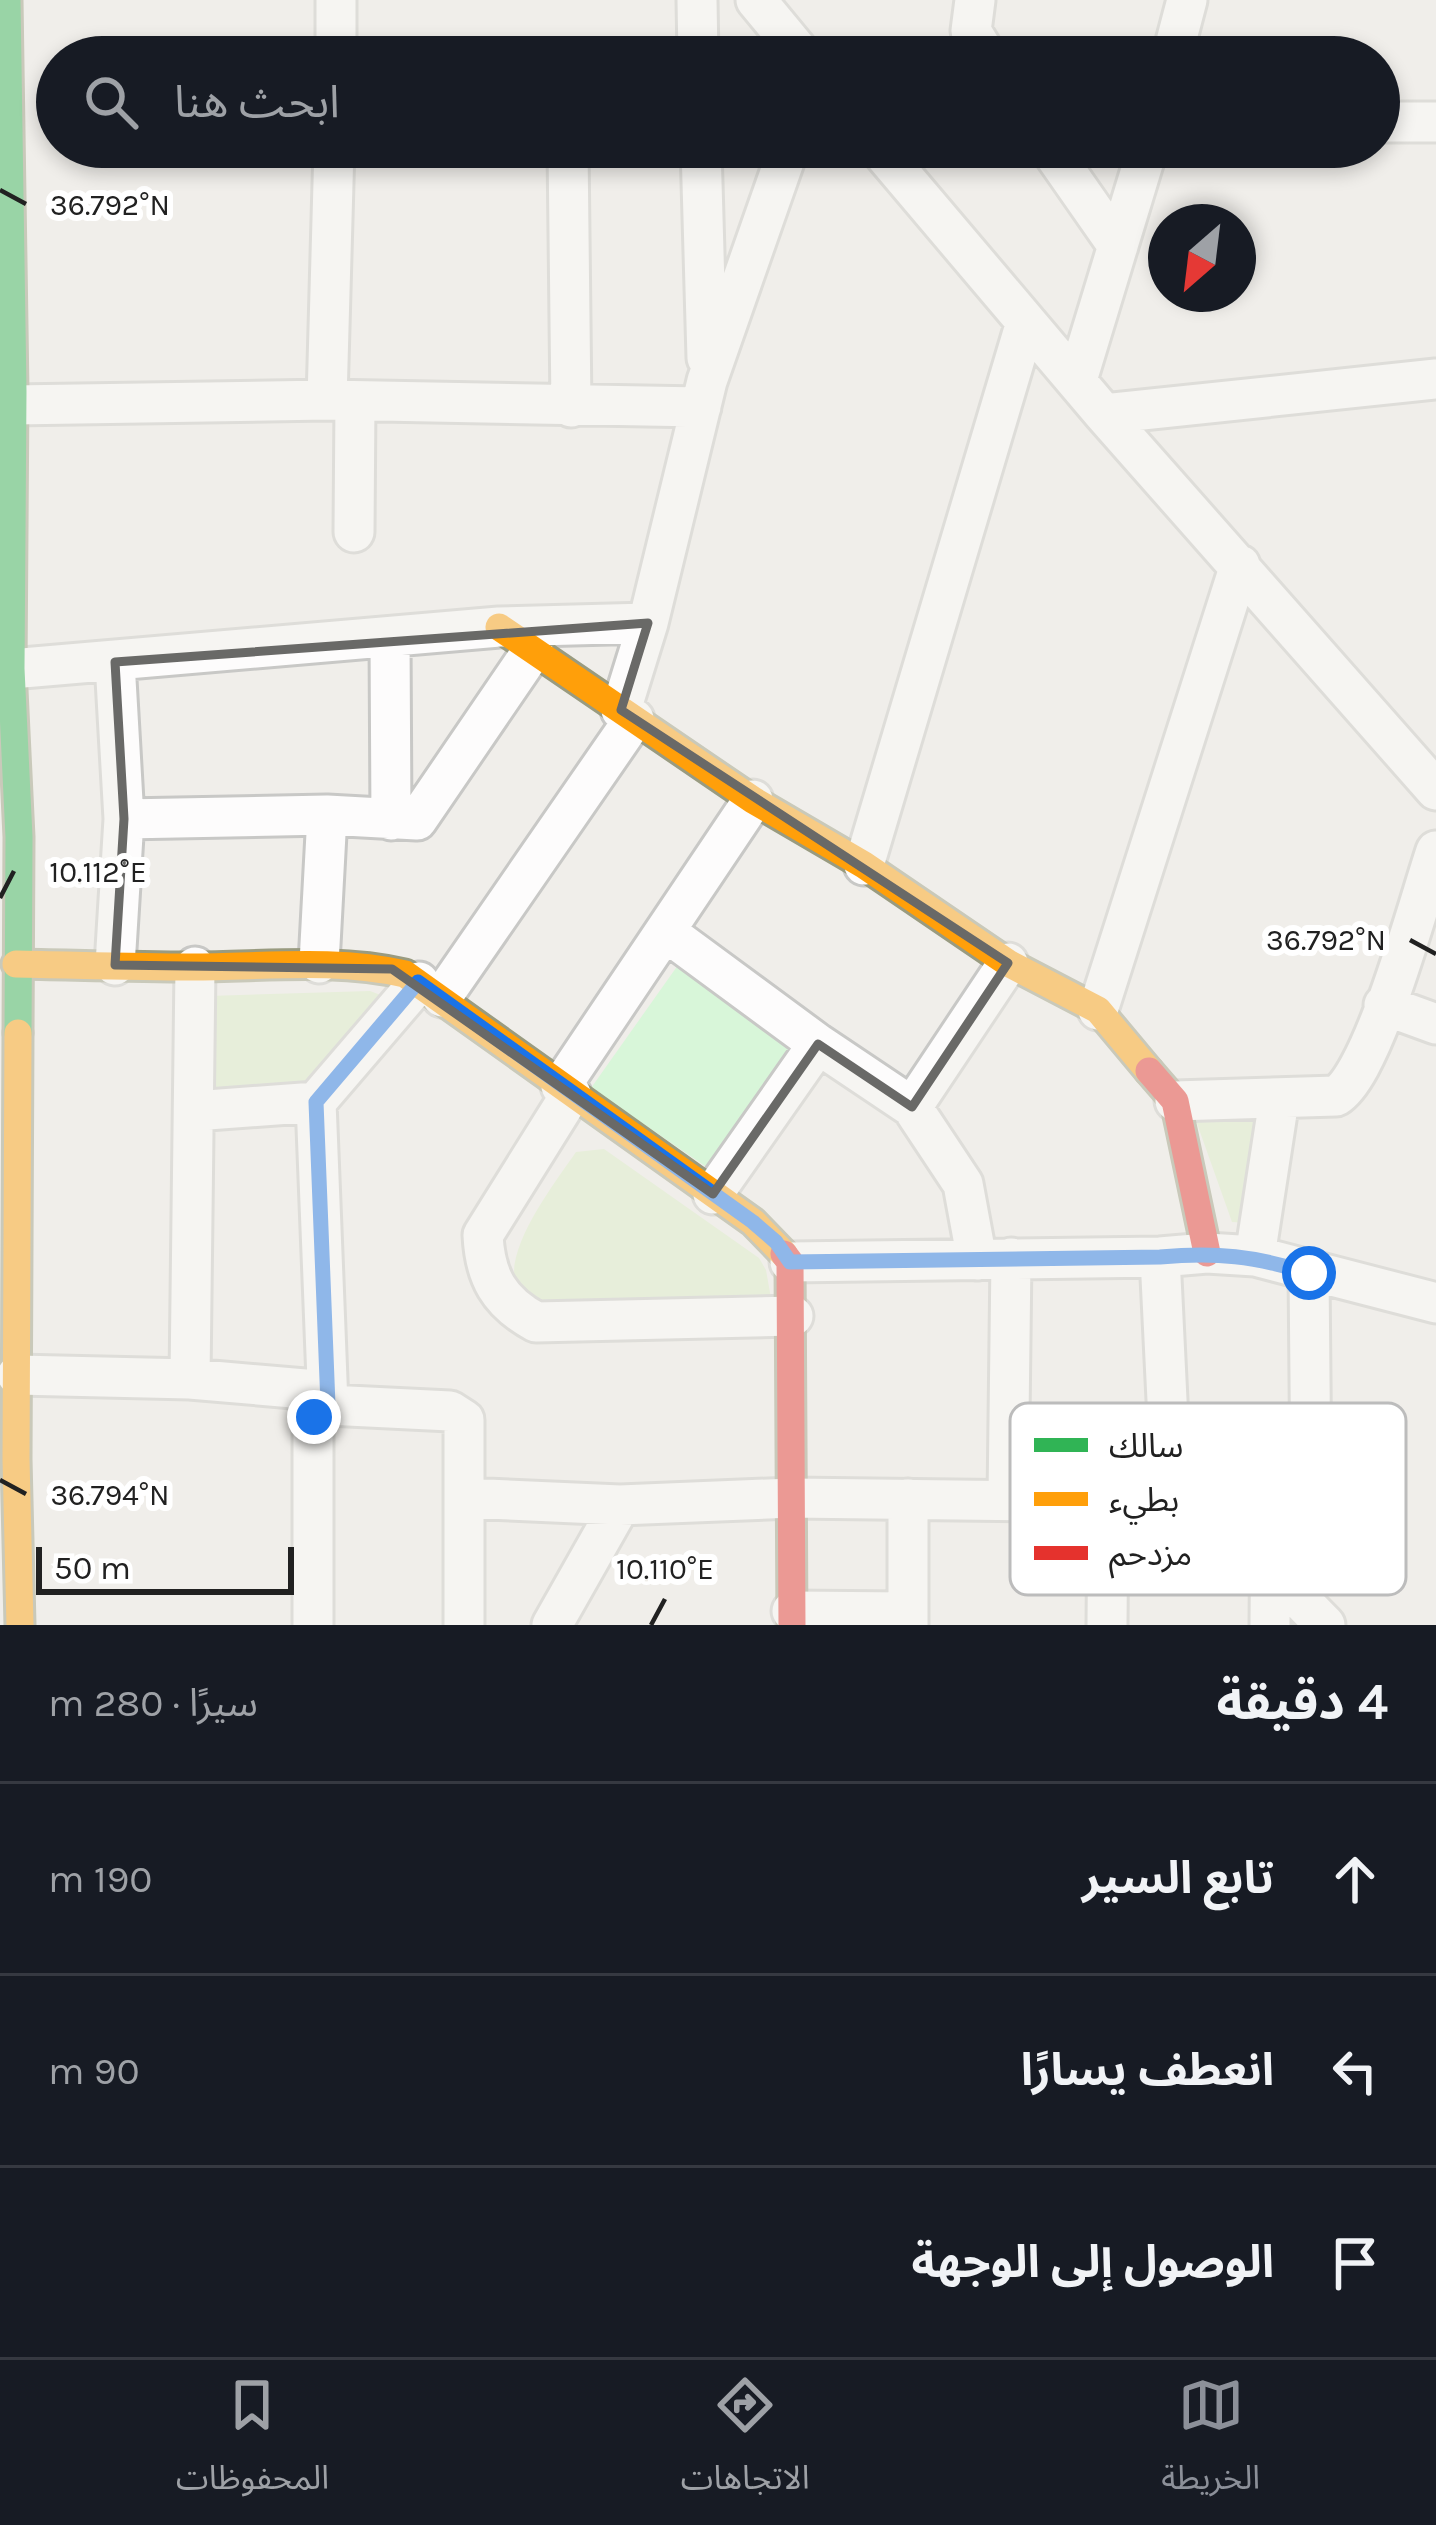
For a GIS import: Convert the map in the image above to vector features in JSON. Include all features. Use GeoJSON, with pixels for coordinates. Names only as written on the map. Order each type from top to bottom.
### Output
{"type":"FeatureCollection","features":[{"type":"Feature","properties":{"kind":"street"},"geometry":{"type":"LineString","coordinates":[[8,0],[9,835],[16,964],[9,1099],[9,1320],[17,1375],[8,1459],[20,1625]]}},
{"type":"Feature","properties":{"kind":"street"},"geometry":{"type":"LineString","coordinates":[[336,0],[336,36]]}},
{"type":"Feature","properties":{"kind":"street"},"geometry":{"type":"LineString","coordinates":[[697,0],[698,36]]}},
{"type":"Feature","properties":{"kind":"street"},"geometry":{"type":"LineString","coordinates":[[756,0],[786,36]]}},
{"type":"Feature","properties":{"kind":"street"},"geometry":{"type":"LineString","coordinates":[[974,36],[975,0]]}},
{"type":"Feature","properties":{"kind":"street"},"geometry":{"type":"LineString","coordinates":[[1178,36],[1187,0]]}},
{"type":"Feature","properties":{"kind":"street"},"geometry":{"type":"LineString","coordinates":[[1400,122],[1436,122]]}},
{"type":"Feature","properties":{"kind":"street"},"geometry":{"type":"LineString","coordinates":[[335,168],[341,400],[354,532]]}},
{"type":"Feature","properties":{"kind":"street"},"geometry":{"type":"LineString","coordinates":[[568,168],[571,407]]}},
{"type":"Feature","properties":{"kind":"street"},"geometry":{"type":"LineString","coordinates":[[700,168],[704,394]]}},
{"type":"Feature","properties":{"kind":"street"},"geometry":{"type":"LineString","coordinates":[[194,1111],[316,1102],[430,989],[627,714],[704,394],[782,168]]}},
{"type":"Feature","properties":{"kind":"street"},"geometry":{"type":"LineString","coordinates":[[896,168],[1104,414],[1436,790]]}},
{"type":"Feature","properties":{"kind":"street"},"geometry":{"type":"LineString","coordinates":[[1064,168],[1118,246]]}},
{"type":"Feature","properties":{"kind":"street"},"geometry":{"type":"LineString","coordinates":[[1077,380],[1142,168]]}},
{"type":"Feature","properties":{"kind":"street"},"geometry":{"type":"LineString","coordinates":[[864,865],[1026,322]]}},
{"type":"Feature","properties":{"kind":"street"},"geometry":{"type":"LineString","coordinates":[[1104,414],[1436,380]]}},
{"type":"Feature","properties":{"kind":"street"},"geometry":{"type":"LineString","coordinates":[[9,396],[571,407],[704,394]]}},
{"type":"Feature","properties":{"kind":"street"},"geometry":{"type":"LineString","coordinates":[[1098,1010],[1240,565]]}},
{"type":"Feature","properties":{"kind":"street"},"geometry":{"type":"LineString","coordinates":[[11,669],[500,627],[648,623]]}},
{"type":"Feature","properties":{"kind":"street"},"geometry":{"type":"LineString","coordinates":[[500,627],[753,800],[864,865],[1008,964],[1098,1010],[1175,1102],[1207,1253]]}},
{"type":"Feature","properties":{"kind":"street"},"geometry":{"type":"LineString","coordinates":[[390,638],[391,820]]}},
{"type":"Feature","properties":{"kind":"street"},"geometry":{"type":"LineString","coordinates":[[124,819],[327,815],[417,820],[533,650]]}},
{"type":"Feature","properties":{"kind":"street"},"geometry":{"type":"LineString","coordinates":[[115,965],[124,819],[116,662]]}},
{"type":"Feature","properties":{"kind":"street"},"geometry":{"type":"LineString","coordinates":[[753,800],[566,1090],[483,1235],[484,1261],[494,1287],[513,1309],[536,1322],[793,1316]]}},
{"type":"Feature","properties":{"kind":"street"},"geometry":{"type":"LineString","coordinates":[[319,963],[327,815]]}},
{"type":"Feature","properties":{"kind":"street"},"geometry":{"type":"LineString","coordinates":[[1175,1102],[1336,1096],[1349,1088],[1384,1005],[1436,851]]}},
{"type":"Feature","properties":{"kind":"street"},"geometry":{"type":"LineString","coordinates":[[464,1498],[620,1505],[792,1498],[1008,1500],[994,1259],[963,1184],[912,1107],[666,932]]}},
{"type":"Feature","properties":{"kind":"street"},"geometry":{"type":"LineString","coordinates":[[16,964],[319,963],[392,969],[430,989],[713,1194],[776,1242],[790,1262],[792,1618],[907,1619],[908,1499]]}},
{"type":"Feature","properties":{"kind":"street"},"geometry":{"type":"LineString","coordinates":[[912,1107],[1008,964]]}},
{"type":"Feature","properties":{"kind":"street"},"geometry":{"type":"LineString","coordinates":[[190,1379],[195,967]]}},
{"type":"Feature","properties":{"kind":"street"},"geometry":{"type":"LineString","coordinates":[[1384,1005],[1436,1024]]}},
{"type":"Feature","properties":{"kind":"street"},"geometry":{"type":"LineString","coordinates":[[713,1194],[818,1044]]}},
{"type":"Feature","properties":{"kind":"street"},"geometry":{"type":"LineString","coordinates":[[1255,1256],[1279,1100]]}},
{"type":"Feature","properties":{"kind":"street"},"geometry":{"type":"LineString","coordinates":[[316,1102],[328,1398]]}},
{"type":"Feature","properties":{"kind":"street"},"geometry":{"type":"LineString","coordinates":[[790,1262],[1207,1253],[1255,1256],[1436,1303]]}},
{"type":"Feature","properties":{"kind":"street"},"geometry":{"type":"LineString","coordinates":[[1160,1257],[1167,1403]]}},
{"type":"Feature","properties":{"kind":"street"},"geometry":{"type":"LineString","coordinates":[[1309,1273],[1310,1403]]}},
{"type":"Feature","properties":{"kind":"street"},"geometry":{"type":"LineString","coordinates":[[17,1375],[190,1379],[456,1412],[464,1420],[464,1625]]}},
{"type":"Feature","properties":{"kind":"street"},"geometry":{"type":"LineString","coordinates":[[313,1625],[314,1417],[328,1398]]}},
{"type":"Feature","properties":{"kind":"street"},"geometry":{"type":"LineString","coordinates":[[552,1625],[620,1505]]}},
{"type":"Feature","properties":{"kind":"street"},"geometry":{"type":"LineString","coordinates":[[1107,1595],[1107,1625]]}},
{"type":"Feature","properties":{"kind":"street"},"geometry":{"type":"LineString","coordinates":[[1296,1595],[1325,1625]]}},
{"type":"Feature","properties":{"kind":"highlighted area"},"geometry":{"type":"Polygon","coordinates":[[[648,623],[621,710],[1008,963],[912,1107],[818,1044],[713,1194],[392,969],[115,965],[124,819],[115,662],[648,623]]]}},
{"type":"Feature","properties":{"kind":"green space"},"geometry":{"type":"Polygon","coordinates":[[[683,958],[807,1055],[721,1177],[591,1088],[683,958]]]}},
{"type":"Feature","properties":{"kind":"green space"},"geometry":{"type":"Polygon","coordinates":[[[370,991],[399,1002],[327,1098],[209,1099],[208,996],[370,991]]]}},
{"type":"Feature","properties":{"kind":"green space"},"geometry":{"type":"Polygon","coordinates":[[[1194,1115],[1270,1117],[1250,1223],[1232,1222],[1194,1115]]]}},
{"type":"Feature","properties":{"kind":"green space"},"geometry":{"type":"Polygon","coordinates":[[[604,1149],[759,1258],[772,1304],[549,1312],[524,1301],[514,1274],[528,1227],[576,1152],[604,1149]]]}},
{"type":"Feature","properties":{"kind":"traffic: fast"},"geometry":{"type":"LineString","coordinates":[[7,0],[18,1033]]}},
{"type":"Feature","properties":{"kind":"traffic: slow"},"geometry":{"type":"LineString","coordinates":[[499,627],[753,800],[864,865],[1008,963],[1098,1010],[1149,1071]]}},
{"type":"Feature","properties":{"kind":"traffic: slow"},"geometry":{"type":"LineString","coordinates":[[16,964],[325,965],[405,974],[753,1222],[784,1254]]}},
{"type":"Feature","properties":{"kind":"traffic: slow"},"geometry":{"type":"LineString","coordinates":[[18,1033],[20,1625]]}},
{"type":"Feature","properties":{"kind":"traffic: jam"},"geometry":{"type":"LineString","coordinates":[[1149,1071],[1175,1101],[1207,1253]]}},
{"type":"Feature","properties":{"kind":"traffic: jam"},"geometry":{"type":"LineString","coordinates":[[784,1254],[790,1262],[792,1625]]}},
{"type":"Feature","properties":{"kind":"route"},"geometry":{"type":"LineString","coordinates":[[314,1417],[318,1406],[328,1405],[316,1102],[418,982],[753,1222],[790,1262],[1207,1253],[1255,1256],[1309,1273]]}}]}
